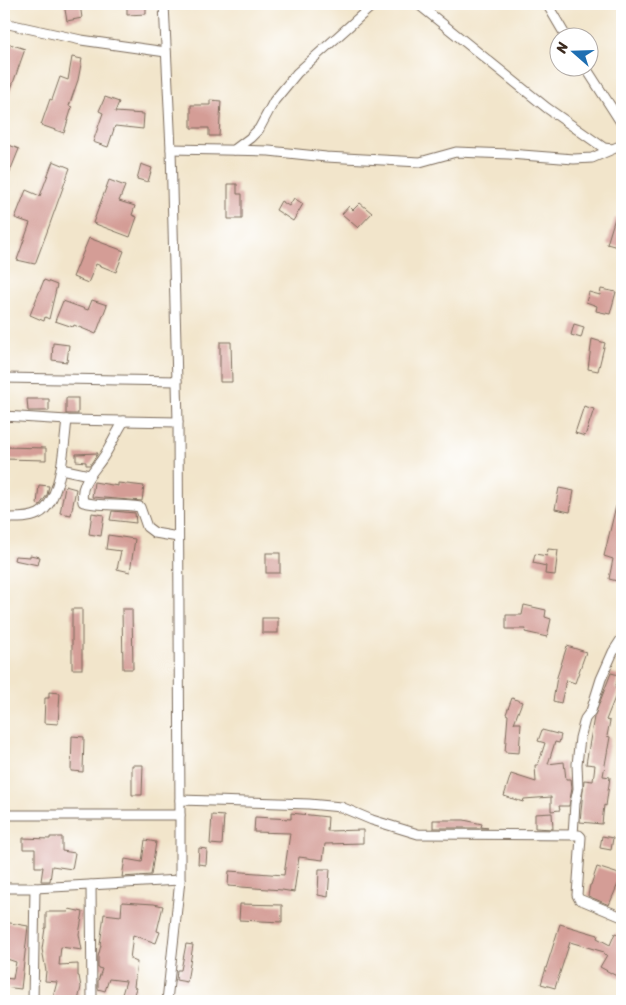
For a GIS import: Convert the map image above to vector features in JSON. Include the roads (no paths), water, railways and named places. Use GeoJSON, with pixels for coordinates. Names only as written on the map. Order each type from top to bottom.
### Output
{"type":"FeatureCollection","features":[{"type":"Feature","properties":{"kind":"street"},"geometry":{"type":"LineString","coordinates":[[164,4],[171,149],[178,422],[180,800],[180,880],[167,1001]]}},
{"type":"Feature","properties":{"kind":"street"},"geometry":{"type":"LineString","coordinates":[[234,150],[250,138],[259,128],[274,101],[297,73],[374,4]]}},
{"type":"Feature","properties":{"kind":"street"},"geometry":{"type":"LineString","coordinates":[[418,4],[547,108],[604,148],[612,149]]}},
{"type":"Feature","properties":{"kind":"street"},"geometry":{"type":"LineString","coordinates":[[547,4],[561,28]]}},
{"type":"Feature","properties":{"kind":"street"},"geometry":{"type":"LineString","coordinates":[[4,23],[81,40],[166,52]]}},
{"type":"Feature","properties":{"kind":"street"},"geometry":{"type":"LineString","coordinates":[[592,78],[622,124]]}},
{"type":"Feature","properties":{"kind":"street"},"geometry":{"type":"LineString","coordinates":[[171,149],[234,150],[420,162],[456,152],[574,159],[592,158],[622,145]]}},
{"type":"Feature","properties":{"kind":"street"},"geometry":{"type":"LineString","coordinates":[[4,378],[177,381]]}},
{"type":"Feature","properties":{"kind":"street"},"geometry":{"type":"LineString","coordinates":[[4,416],[67,420],[178,422]]}},
{"type":"Feature","properties":{"kind":"street"},"geometry":{"type":"LineString","coordinates":[[4,518],[28,518],[40,513],[47,506],[55,492],[61,469],[67,420]]}},
{"type":"Feature","properties":{"kind":"street"},"geometry":{"type":"LineString","coordinates":[[124,421],[102,459],[89,475],[83,488],[83,502],[91,504],[121,503],[140,507],[147,527],[155,533],[178,537]]}},
{"type":"Feature","properties":{"kind":"street"},"geometry":{"type":"LineString","coordinates":[[61,469],[89,475]]}},
{"type":"Feature","properties":{"kind":"street"},"geometry":{"type":"LineString","coordinates":[[573,835],[578,789],[577,764],[580,738],[585,719],[591,711],[601,679],[613,652],[622,638]]}},
{"type":"Feature","properties":{"kind":"street"},"geometry":{"type":"LineString","coordinates":[[180,800],[310,804],[341,807],[372,820],[418,834],[579,835],[581,837],[577,895],[579,899],[622,917]]}},
{"type":"Feature","properties":{"kind":"street"},"geometry":{"type":"LineString","coordinates":[[4,815],[180,815]]}},
{"type":"Feature","properties":{"kind":"street"},"geometry":{"type":"LineString","coordinates":[[4,888],[180,880]]}},
{"type":"Feature","properties":{"kind":"street"},"geometry":{"type":"LineString","coordinates":[[92,885],[92,1001]]}},
{"type":"Feature","properties":{"kind":"street"},"geometry":{"type":"LineString","coordinates":[[33,1001],[35,888]]}}]}
